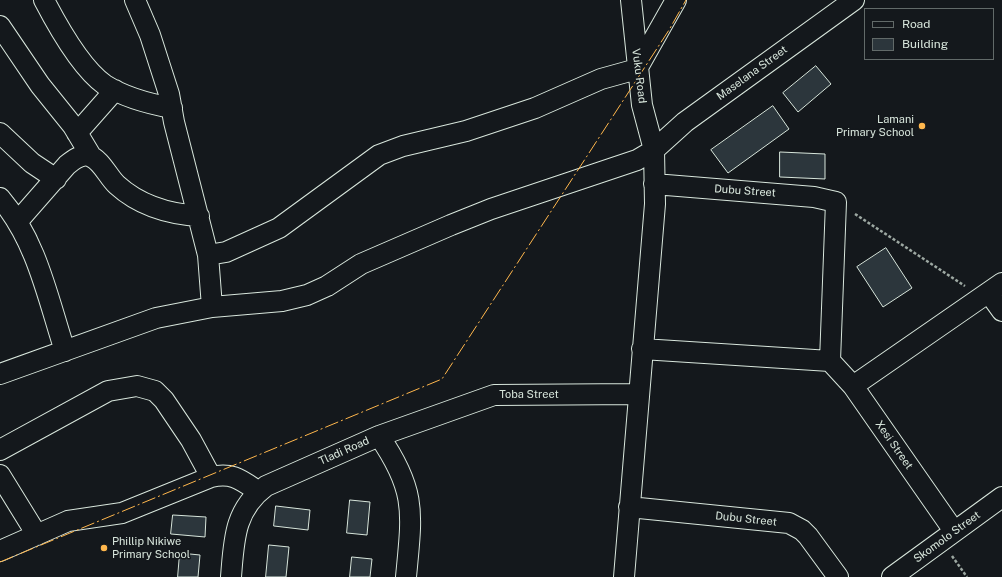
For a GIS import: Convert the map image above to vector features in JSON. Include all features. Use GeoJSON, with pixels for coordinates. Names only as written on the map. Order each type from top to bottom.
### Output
{"type":"FeatureCollection","features":[{"type":"Feature","properties":{"kind":"street"},"geometry":{"type":"LineString","coordinates":[[44,0],[52,15],[90,71],[104,84],[148,103],[172,108]]}},
{"type":"Feature","properties":{"kind":"street"},"geometry":{"type":"LineString","coordinates":[[135,0],[150,35],[169,94],[174,122],[208,255],[212,307]]}},
{"type":"Feature","properties":{"kind":"street","name":"Vuku Road"},"geometry":{"type":"LineString","coordinates":[[631,0],[637,69],[642,105],[654,150]]}},
{"type":"Feature","properties":{"kind":"street"},"geometry":{"type":"LineString","coordinates":[[208,255],[226,252],[279,228],[379,155],[403,146],[466,131],[535,108],[601,79],[637,69],[676,0]]}},
{"type":"Feature","properties":{"kind":"street","name":"Maselana Street"},"geometry":{"type":"LineString","coordinates":[[0,374],[156,318],[212,307],[282,301],[307,295],[327,286],[361,264],[451,225],[492,209],[637,160],[654,150],[685,122],[854,0]]}},
{"type":"Feature","properties":{"kind":"street"},"geometry":{"type":"LineString","coordinates":[[0,26],[40,85],[77,133],[91,156],[102,166],[117,185],[139,201],[158,209],[177,214],[199,216]]}},
{"type":"Feature","properties":{"kind":"street"},"geometry":{"type":"LineString","coordinates":[[77,133],[115,90]]}},
{"type":"Feature","properties":{"kind":"street"},"geometry":{"type":"LineString","coordinates":[[0,133],[32,163],[56,179]]}},
{"type":"Feature","properties":{"kind":"street"},"geometry":{"type":"LineString","coordinates":[[624,577],[638,394],[654,219],[654,150]]}},
{"type":"Feature","properties":{"kind":"street"},"geometry":{"type":"LineString","coordinates":[[18,221],[67,165],[81,156],[91,156]]}},
{"type":"Feature","properties":{"kind":"street","name":"Dubu Street"},"geometry":{"type":"LineString","coordinates":[[654,184],[814,197],[836,202]]}},
{"type":"Feature","properties":{"kind":"street"},"geometry":{"type":"LineString","coordinates":[[0,198],[18,221],[37,262],[65,351]]}},
{"type":"Feature","properties":{"kind":"street"},"geometry":{"type":"LineString","coordinates":[[642,349],[830,361],[836,202]]}},
{"type":"Feature","properties":{"kind":"street"},"geometry":{"type":"LineString","coordinates":[[853,386],[991,291],[1002,311]]}},
{"type":"Feature","properties":{"kind":"street","name":"Xesi Street"},"geometry":{"type":"LineString","coordinates":[[830,361],[853,386],[947,536]]}},
{"type":"Feature","properties":{"kind":"street"},"geometry":{"type":"LineString","coordinates":[[0,450],[108,390],[137,386],[155,392],[164,400],[191,440],[211,477]]}},
{"type":"Feature","properties":{"kind":"street","name":"Toba Street"},"geometry":{"type":"LineString","coordinates":[[379,436],[494,395],[638,394]]}},
{"type":"Feature","properties":{"kind":"street","name":"Tladi Road"},"geometry":{"type":"LineString","coordinates":[[231,577],[236,529],[245,507],[259,492],[266,486],[379,436],[400,469],[409,495],[411,513],[406,577]]}},
{"type":"Feature","properties":{"kind":"street"},"geometry":{"type":"LineString","coordinates":[[0,551],[74,519],[108,516],[122,513],[211,477],[222,475],[237,477],[259,492]]}},
{"type":"Feature","properties":{"kind":"street"},"geometry":{"type":"LineString","coordinates":[[0,476],[37,535]]}},
{"type":"Feature","properties":{"kind":"street","name":"Skomolo Street"},"geometry":{"type":"LineString","coordinates":[[892,577],[1002,497]]}},
{"type":"Feature","properties":{"kind":"street","name":"Dubu Street"},"geometry":{"type":"LineString","coordinates":[[629,507],[789,523],[802,530],[808,536],[838,577]]}},
{"type":"Feature","properties":{"kind":"path"},"geometry":{"type":"LineString","coordinates":[[836,202],[991,291]]}},
{"type":"Feature","properties":{"kind":"path"},"geometry":{"type":"LineString","coordinates":[[947,536],[967,577]]}},
{"type":"Feature","properties":{"kind":"building"},"geometry":{"type":"Polygon","coordinates":[[[816,66],[831,84],[798,112],[783,93],[816,66]]]}},
{"type":"Feature","properties":{"kind":"building"},"geometry":{"type":"Polygon","coordinates":[[[773,106],[789,129],[728,173],[711,150],[773,106]]]}},
{"type":"Feature","properties":{"kind":"building"},"geometry":{"type":"Polygon","coordinates":[[[780,152],[825,154],[825,179],[780,177],[780,152]]]}},
{"type":"Feature","properties":{"kind":"building"},"geometry":{"type":"Polygon","coordinates":[[[886,248],[912,288],[883,307],[857,267],[886,248]]]}},
{"type":"Feature","properties":{"kind":"building"},"geometry":{"type":"Polygon","coordinates":[[[350,500],[370,502],[367,535],[347,533],[350,500]]]}},
{"type":"Feature","properties":{"kind":"building"},"geometry":{"type":"Polygon","coordinates":[[[276,506],[310,510],[308,530],[274,526],[276,506]]]}},
{"type":"Feature","properties":{"kind":"building"},"geometry":{"type":"Polygon","coordinates":[[[173,515],[206,517],[205,537],[171,534],[173,515]]]}},
{"type":"Feature","properties":{"kind":"building"},"geometry":{"type":"Polygon","coordinates":[[[269,545],[289,547],[286,577],[266,577],[269,545]]]}},
{"type":"Feature","properties":{"kind":"building"},"geometry":{"type":"Polygon","coordinates":[[[180,553],[200,555],[198,577],[178,577],[180,553]]]}},
{"type":"Feature","properties":{"kind":"building"},"geometry":{"type":"Polygon","coordinates":[[[352,557],[372,559],[370,577],[350,577],[352,557]]]}},
{"type":"Feature","properties":{"kind":"power"},"geometry":{"type":"LineString","coordinates":[[0,562],[442,379],[669,30],[686,0]]}},
{"type":"Feature","properties":{"kind":"place","name":"Lamani Primary School"},"geometry":{"type":"Point","coordinates":[922,126]}},
{"type":"Feature","properties":{"kind":"place","name":"Phillip Nikiwe Primary School"},"geometry":{"type":"Point","coordinates":[104,548]}}]}
